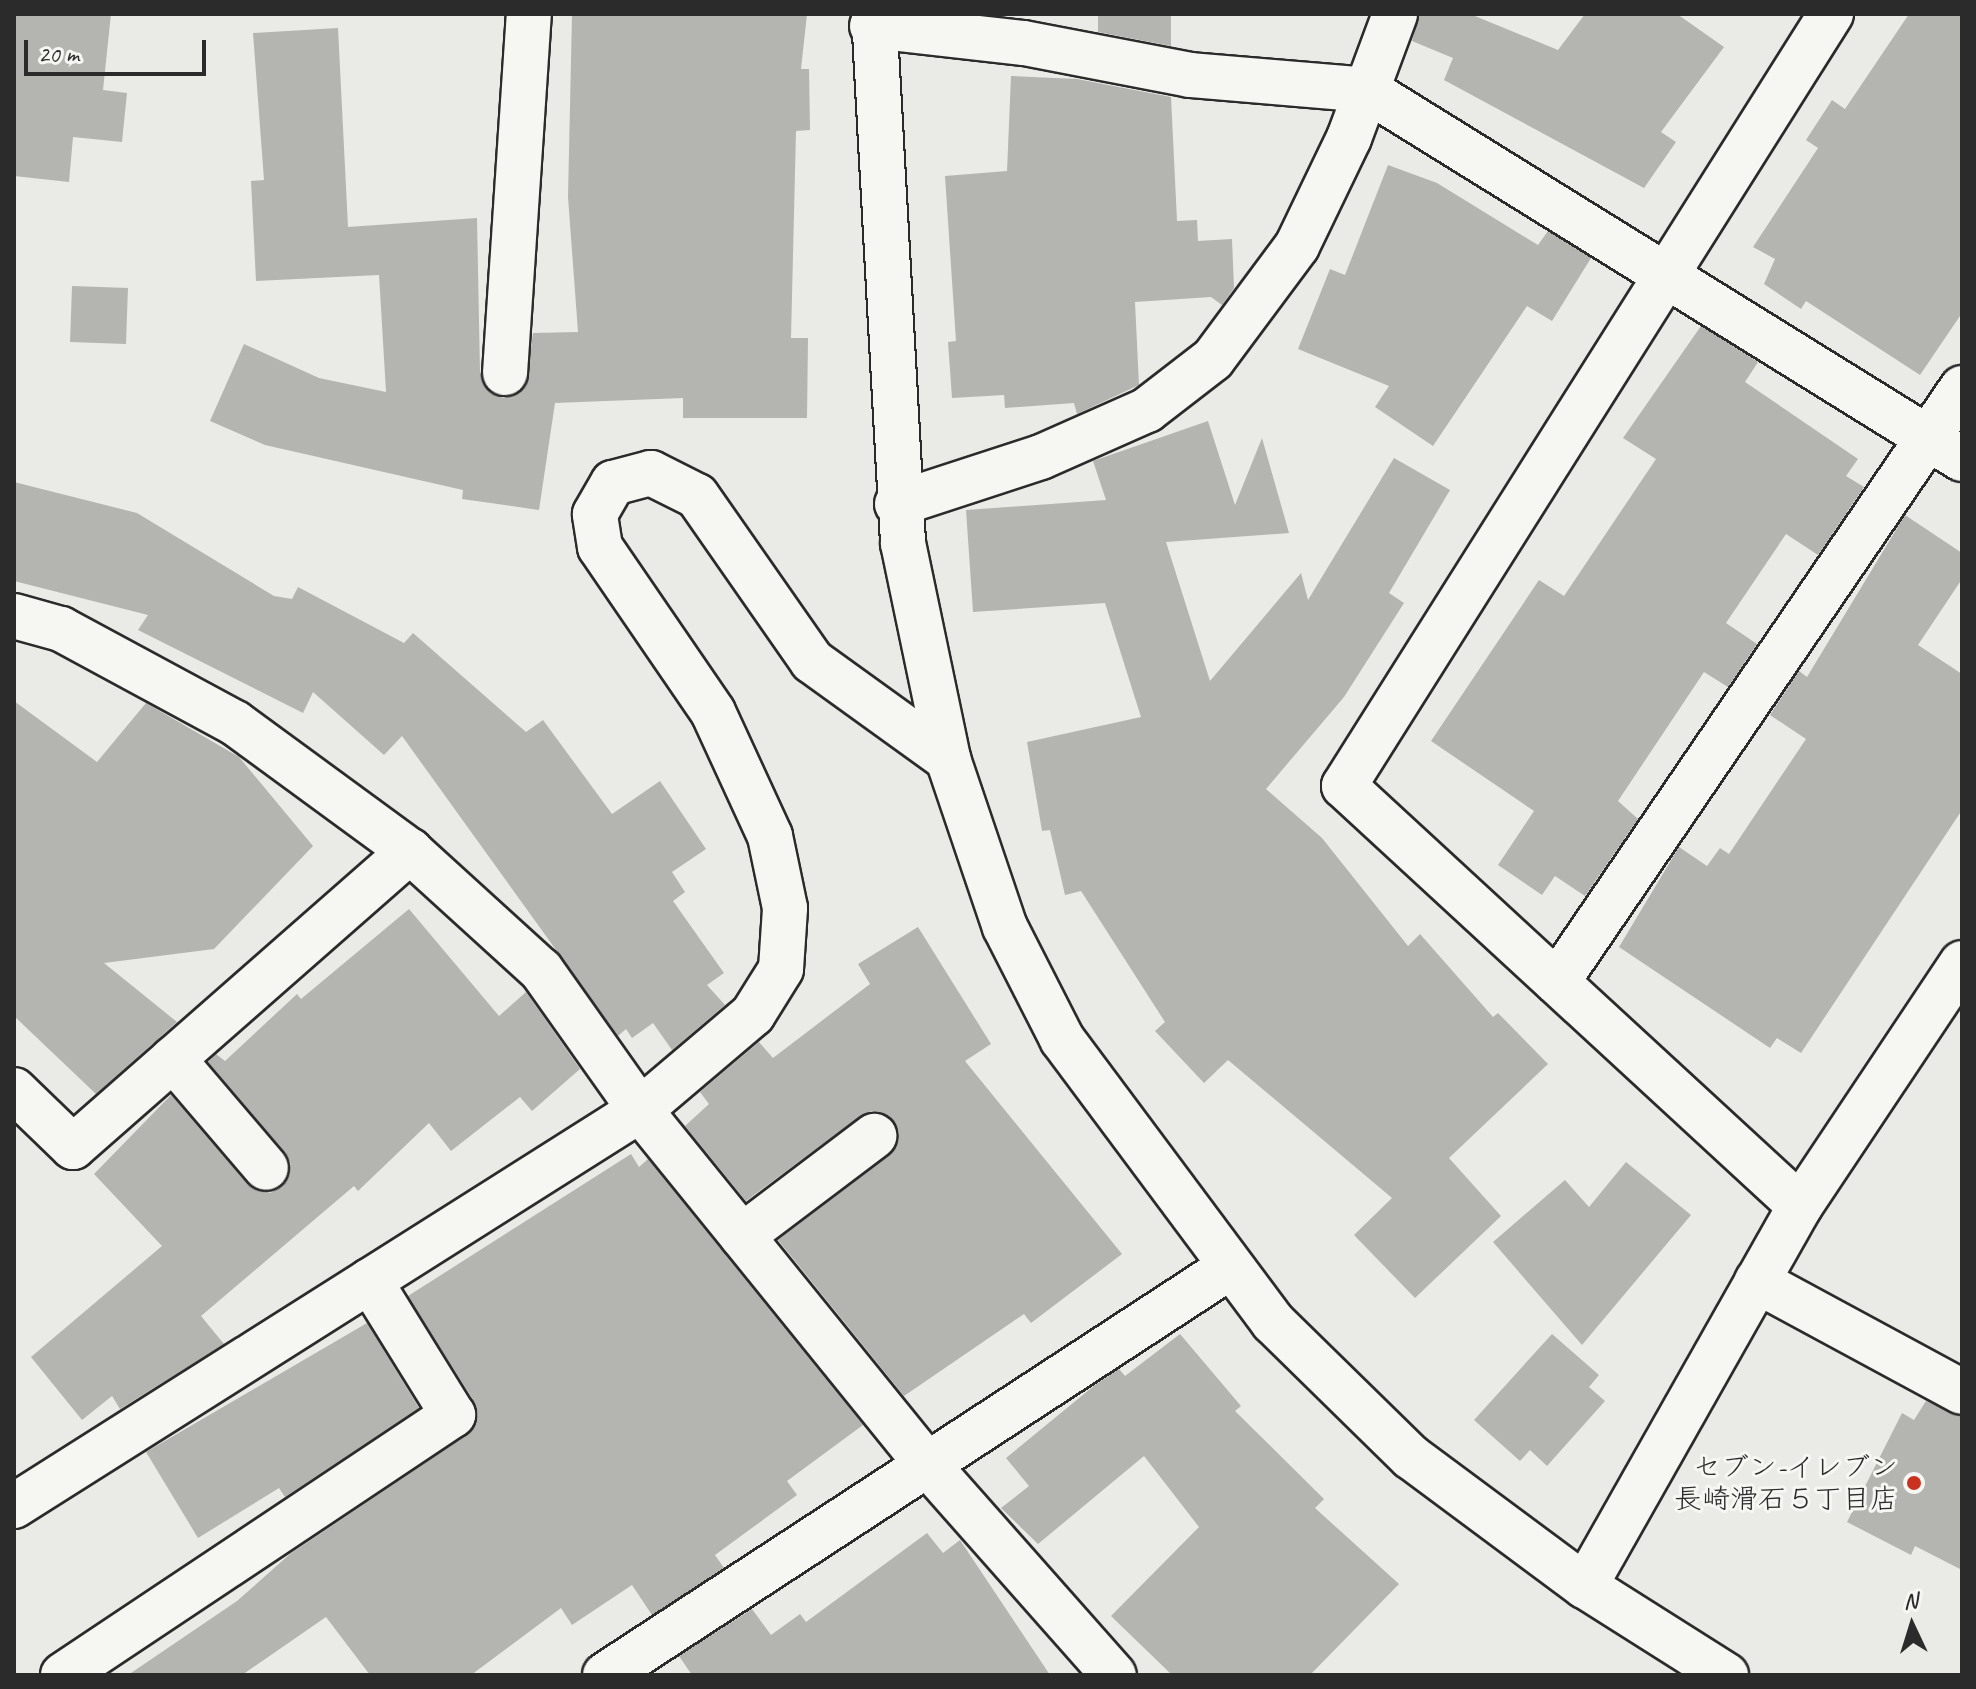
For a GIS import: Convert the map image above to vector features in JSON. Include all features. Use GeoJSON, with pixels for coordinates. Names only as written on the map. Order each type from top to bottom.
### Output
{"type":"FeatureCollection","features":[{"type":"Feature","properties":{"kind":"street"},"geometry":{"type":"LineString","coordinates":[[505,373],[529,14]]}},
{"type":"Feature","properties":{"kind":"street"},"geometry":{"type":"LineString","coordinates":[[897,504],[1041,457],[1147,410],[1213,359],[1297,246],[1367,90],[1395,14]]}},
{"type":"Feature","properties":{"kind":"street"},"geometry":{"type":"LineString","coordinates":[[1800,1206],[1344,786],[1831,14]]}},
{"type":"Feature","properties":{"kind":"street"},"geometry":{"type":"LineString","coordinates":[[1726,1675],[1585,1586],[1411,1457],[1273,1322],[1062,1039],[1005,927],[948,759],[897,504],[873,20],[1024,43],[1190,75],[1367,90],[1665,281],[1945,449]]}},
{"type":"Feature","properties":{"kind":"street"},"geometry":{"type":"LineString","coordinates":[[1557,982],[1945,449],[1962,388]]}},
{"type":"Feature","properties":{"kind":"street"},"geometry":{"type":"LineString","coordinates":[[14,1506],[640,1110],[753,1014],[781,969],[785,908],[770,836],[713,712],[600,547],[595,514],[603,494],[631,475],[651,473],[697,496],[812,661],[948,759]]}},
{"type":"Feature","properties":{"kind":"street"},"geometry":{"type":"LineString","coordinates":[[14,616],[61,629],[235,723],[410,851],[541,970],[640,1110],[927,1464],[1114,1675]]}},
{"type":"Feature","properties":{"kind":"street"},"geometry":{"type":"LineString","coordinates":[[14,1090],[73,1147],[410,851]]}},
{"type":"Feature","properties":{"kind":"street"},"geometry":{"type":"LineString","coordinates":[[1585,1586],[1800,1206],[1962,963]]}},
{"type":"Feature","properties":{"kind":"street"},"geometry":{"type":"LineString","coordinates":[[173,1059],[266,1168]]}},
{"type":"Feature","properties":{"kind":"street"},"geometry":{"type":"LineString","coordinates":[[742,1236],[874,1136]]}},
{"type":"Feature","properties":{"kind":"street"},"geometry":{"type":"LineString","coordinates":[[605,1675],[1230,1267]]}},
{"type":"Feature","properties":{"kind":"street"},"geometry":{"type":"LineString","coordinates":[[63,1675],[453,1415],[370,1281]]}},
{"type":"Feature","properties":{"kind":"street"},"geometry":{"type":"LineString","coordinates":[[1757,1281],[1962,1392]]}},
{"type":"Feature","properties":{"kind":"building"},"geometry":{"type":"Polygon","coordinates":[[[14,14],[111,14],[103,90],[127,93],[122,142],[73,137],[69,182],[14,176],[14,14]]]}},
{"type":"Feature","properties":{"kind":"building"},"geometry":{"type":"Polygon","coordinates":[[[572,14],[807,14],[801,69],[809,69],[810,130],[796,131],[791,338],[808,338],[807,418],[683,418],[683,398],[555,403],[539,510],[462,499],[463,490],[265,445],[210,421],[244,344],[319,378],[386,392],[379,275],[256,281],[251,181],[264,180],[253,33],[338,28],[348,227],[477,218],[480,372],[490,393],[504,398],[526,386],[533,333],[578,332],[568,197],[572,14]]]}},
{"type":"Feature","properties":{"kind":"building"},"geometry":{"type":"Polygon","coordinates":[[[1098,14],[1171,14],[1171,46],[1098,32],[1098,14]]]}},
{"type":"Feature","properties":{"kind":"building"},"geometry":{"type":"Polygon","coordinates":[[[1419,14],[1470,14],[1558,50],[1585,14],[1677,14],[1724,47],[1661,132],[1676,142],[1644,188],[1444,80],[1453,58],[1412,41],[1419,14]]]}},
{"type":"Feature","properties":{"kind":"building"},"geometry":{"type":"Polygon","coordinates":[[[1909,14],[1962,14],[1962,313],[1920,375],[1806,301],[1801,309],[1764,284],[1775,259],[1753,247],[1818,148],[1806,140],[1832,100],[1845,109],[1909,14]]]}},
{"type":"Feature","properties":{"kind":"building"},"geometry":{"type":"Polygon","coordinates":[[[1011,76],[1077,79],[1171,97],[1177,221],[1197,220],[1198,241],[1232,239],[1234,288],[1222,305],[1211,297],[1135,302],[1139,385],[1077,414],[1074,403],[1005,408],[1004,395],[952,398],[948,342],[956,341],[945,176],[1007,171],[1011,76]]]}},
{"type":"Feature","properties":{"kind":"building"},"geometry":{"type":"Polygon","coordinates":[[[1388,165],[1437,183],[1538,245],[1548,231],[1591,258],[1552,321],[1527,306],[1433,446],[1375,407],[1389,386],[1298,349],[1330,269],[1345,275],[1388,165]]]}},
{"type":"Feature","properties":{"kind":"building"},"geometry":{"type":"Polygon","coordinates":[[[72,286],[128,288],[126,344],[70,342],[72,286]]]}},
{"type":"Feature","properties":{"kind":"building"},"geometry":{"type":"Polygon","coordinates":[[[1701,326],[1758,362],[1745,382],[1858,459],[1846,476],[1864,487],[1818,555],[1786,534],[1726,623],[1757,644],[1728,687],[1704,672],[1618,801],[1638,819],[1585,896],[1555,876],[1542,895],[1498,865],[1534,811],[1431,741],[1539,580],[1564,596],[1656,459],[1623,438],[1701,326]]]}},
{"type":"Feature","properties":{"kind":"building"},"geometry":{"type":"Polygon","coordinates":[[[1208,421],[1235,505],[1262,438],[1289,533],[1166,542],[1210,681],[1301,573],[1308,600],[1394,458],[1450,490],[1389,593],[1404,603],[1344,697],[1266,789],[1322,838],[1408,946],[1420,934],[1493,1017],[1498,1013],[1548,1064],[1449,1158],[1501,1216],[1415,1298],[1354,1235],[1392,1198],[1228,1060],[1204,1083],[1155,1031],[1165,1022],[1081,891],[1065,895],[1050,830],[1042,831],[1027,742],[1141,717],[1105,603],[973,612],[966,510],[1106,500],[1093,461],[1208,421]]]}},
{"type":"Feature","properties":{"kind":"building"},"geometry":{"type":"Polygon","coordinates":[[[14,482],[137,513],[274,596],[292,599],[298,587],[404,643],[413,633],[526,732],[543,720],[612,814],[660,781],[706,849],[672,872],[685,892],[673,901],[724,973],[707,985],[725,1005],[672,1050],[653,1023],[632,1038],[626,1029],[618,1036],[402,736],[384,755],[313,692],[303,713],[138,630],[148,615],[14,581],[14,482]]]}},
{"type":"Feature","properties":{"kind":"building"},"geometry":{"type":"Polygon","coordinates":[[[1905,515],[1962,553],[1962,579],[1918,645],[1962,674],[1962,810],[1801,1053],[1777,1038],[1770,1048],[1619,947],[1679,847],[1707,866],[1720,848],[1729,854],[1806,739],[1770,715],[1799,671],[1807,677],[1905,515]]]}},
{"type":"Feature","properties":{"kind":"building"},"geometry":{"type":"Polygon","coordinates":[[[14,701],[97,762],[146,703],[239,757],[313,846],[214,949],[104,963],[177,1022],[96,1094],[14,1016],[14,701]]]}},
{"type":"Feature","properties":{"kind":"building"},"geometry":{"type":"Polygon","coordinates":[[[409,909],[499,1016],[526,992],[580,1069],[532,1111],[520,1097],[451,1151],[429,1123],[358,1191],[354,1186],[201,1316],[224,1344],[120,1409],[112,1396],[82,1420],[31,1357],[162,1246],[94,1174],[171,1095],[248,1185],[270,1193],[283,1186],[291,1164],[285,1152],[208,1062],[216,1054],[225,1061],[297,994],[301,999],[409,909]]]}},
{"type":"Feature","properties":{"kind":"building"},"geometry":{"type":"Polygon","coordinates":[[[918,927],[991,1044],[965,1061],[1122,1254],[1031,1323],[1024,1314],[904,1396],[778,1240],[890,1155],[899,1134],[893,1120],[872,1111],[860,1116],[746,1201],[685,1126],[709,1104],[700,1092],[759,1042],[773,1058],[870,984],[858,964],[918,927]]]}},
{"type":"Feature","properties":{"kind":"building"},"geometry":{"type":"Polygon","coordinates":[[[631,1154],[639,1167],[648,1159],[863,1425],[787,1481],[797,1495],[715,1555],[724,1568],[652,1615],[632,1585],[572,1625],[561,1608],[471,1675],[370,1675],[326,1617],[242,1675],[128,1675],[237,1601],[290,1554],[467,1435],[478,1415],[475,1403],[408,1296],[631,1154]]]}},
{"type":"Feature","properties":{"kind":"building"},"geometry":{"type":"Polygon","coordinates":[[[1626,1162],[1691,1215],[1582,1345],[1493,1242],[1565,1180],[1589,1207],[1626,1162]]]}},
{"type":"Feature","properties":{"kind":"building"},"geometry":{"type":"Polygon","coordinates":[[[367,1323],[419,1408],[285,1497],[279,1488],[198,1538],[146,1452],[367,1323]]]}},
{"type":"Feature","properties":{"kind":"building"},"geometry":{"type":"Polygon","coordinates":[[[1180,1334],[1241,1406],[1235,1411],[1324,1499],[1315,1508],[1399,1584],[1310,1675],[1172,1675],[1111,1616],[1199,1527],[1144,1456],[1038,1544],[1001,1508],[1029,1486],[1006,1458],[1095,1385],[1119,1369],[1125,1376],[1180,1334]]]}},
{"type":"Feature","properties":{"kind":"building"},"geometry":{"type":"Polygon","coordinates":[[[1552,1334],[1599,1375],[1589,1387],[1605,1401],[1547,1466],[1530,1450],[1520,1461],[1474,1420],[1552,1334]]]}},
{"type":"Feature","properties":{"kind":"building","name":"セブン-イレブン 長崎滑石５丁目店"},"geometry":{"type":"Polygon","coordinates":[[[1926,1401],[1962,1417],[1962,1570],[1915,1546],[1911,1555],[1847,1522],[1902,1413],[1914,1420],[1926,1401]]]}},
{"type":"Feature","properties":{"kind":"building"},"geometry":{"type":"Polygon","coordinates":[[[927,1533],[943,1553],[960,1540],[1050,1675],[692,1675],[679,1656],[752,1609],[771,1635],[800,1614],[806,1622],[927,1533]]]}},
{"type":"Feature","properties":{"kind":"place","name":"セブン-イレブン 長崎滑石５丁目店"},"geometry":{"type":"Point","coordinates":[1914,1483]}}]}
